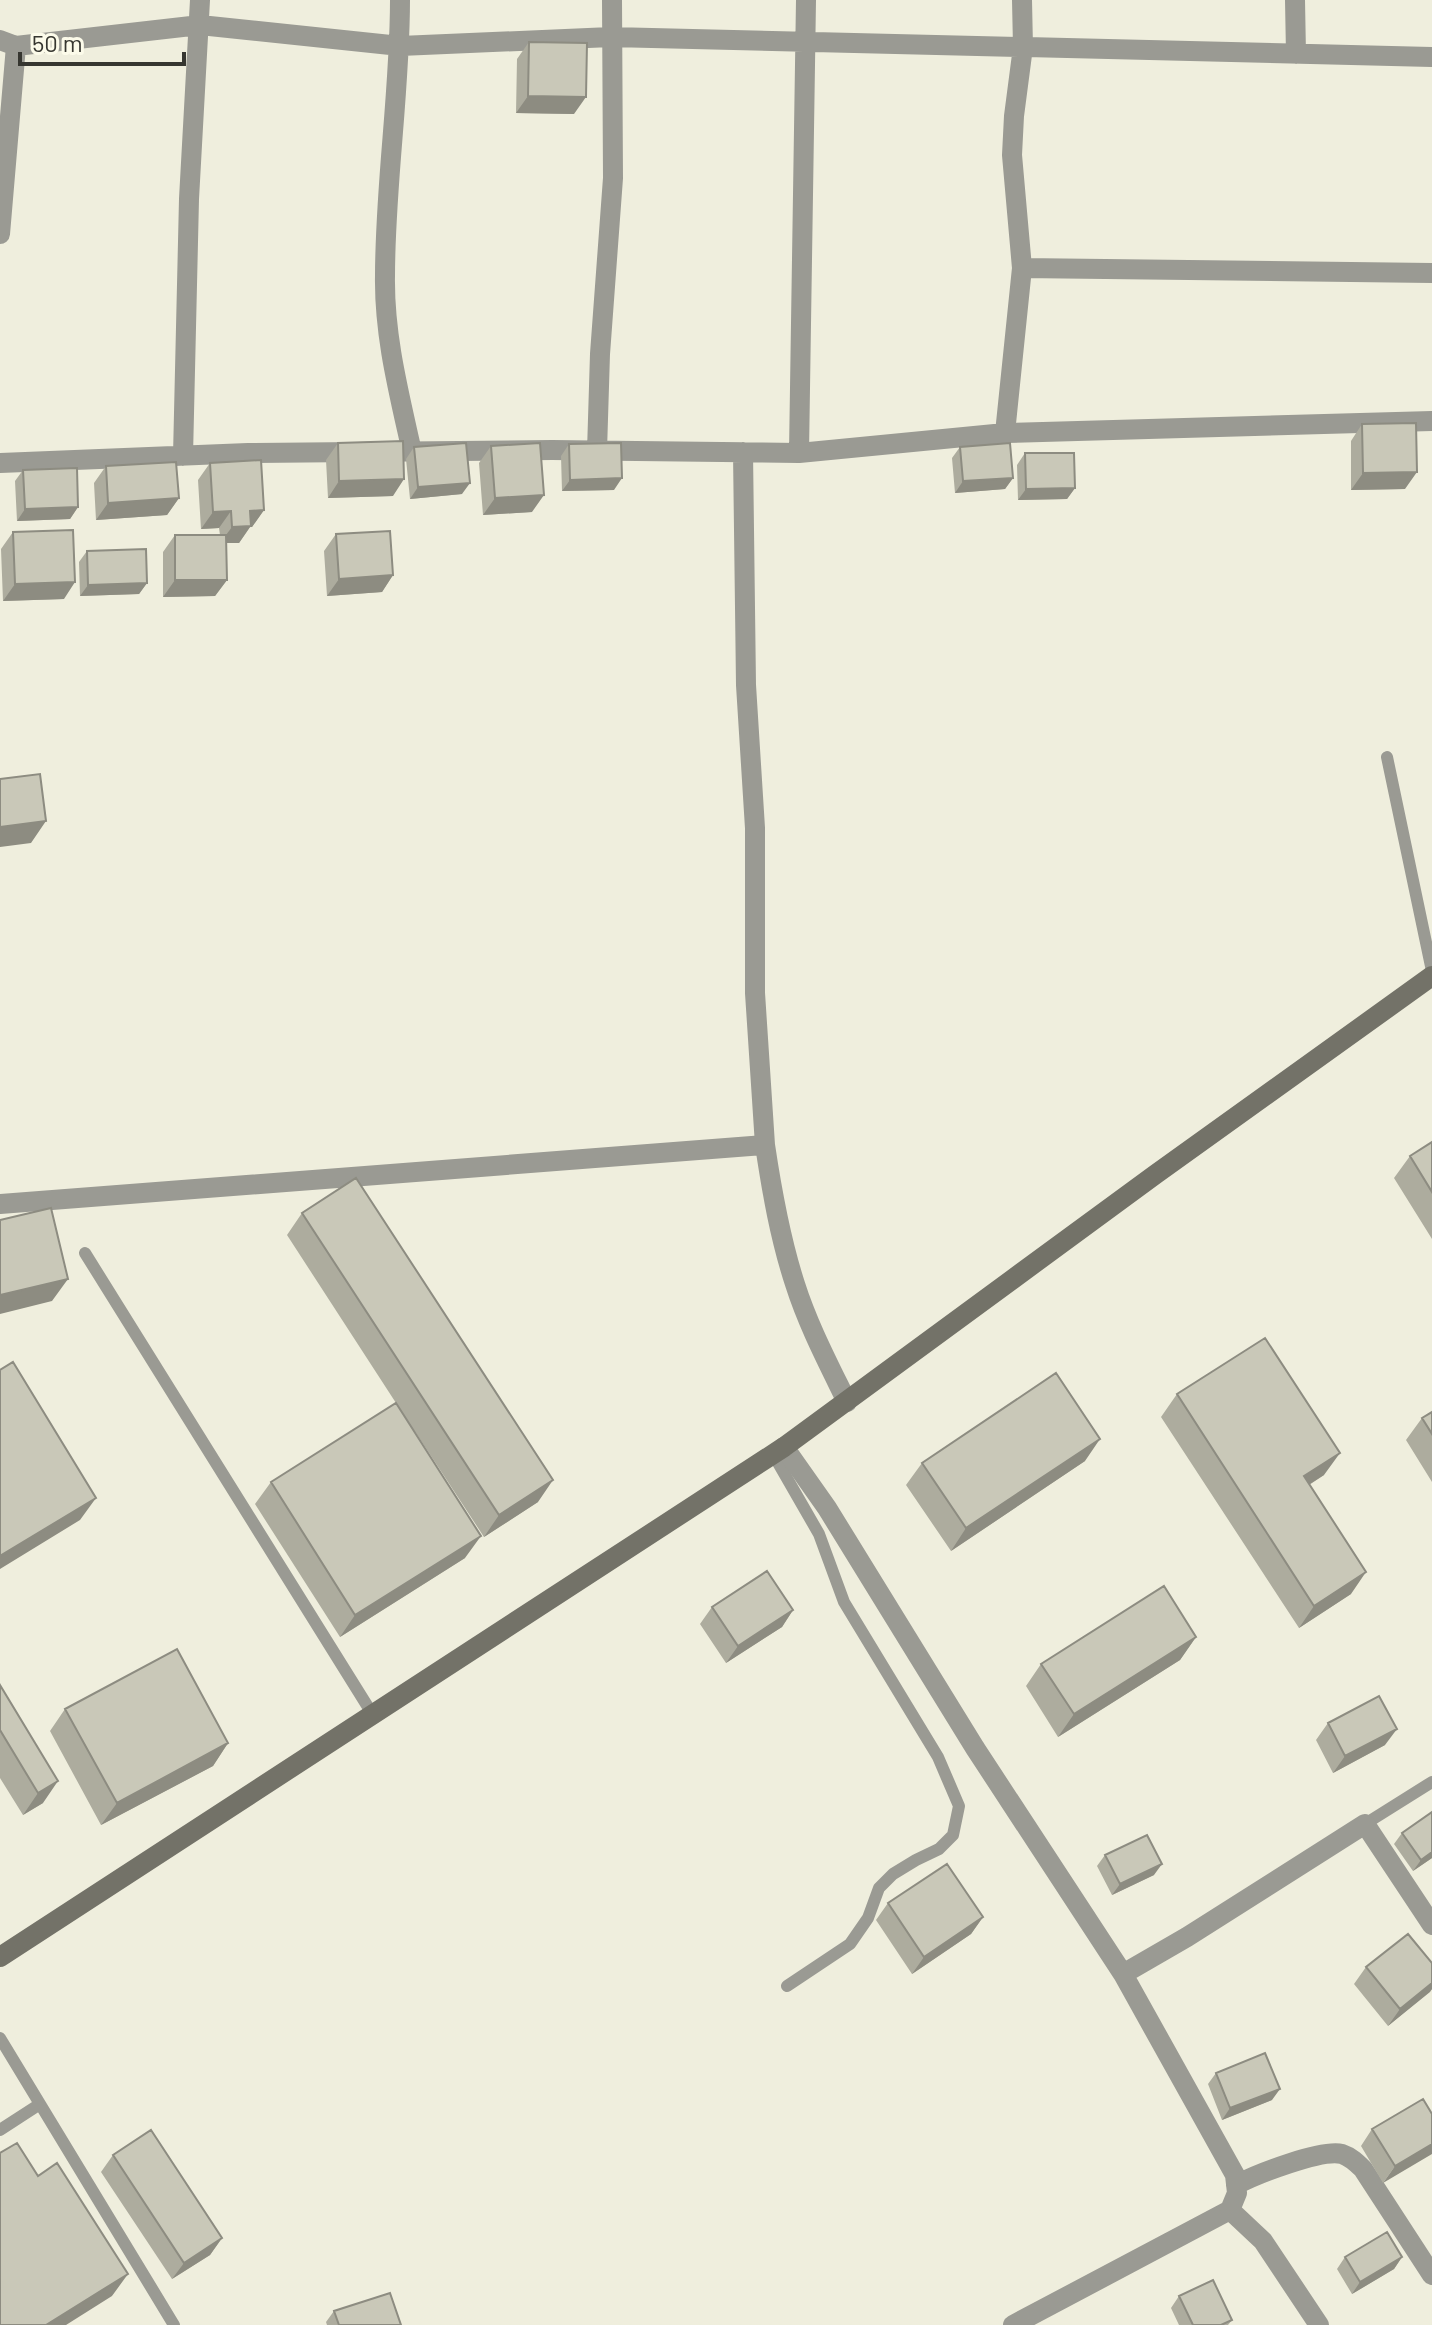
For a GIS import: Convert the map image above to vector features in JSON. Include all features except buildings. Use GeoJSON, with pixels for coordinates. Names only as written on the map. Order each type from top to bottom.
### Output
{"type":"FeatureCollection","features":[{"type":"Feature","properties":{"kind":"street"},"geometry":{"type":"LineString","coordinates":[[183,456],[189,199],[200,0]]}},
{"type":"Feature","properties":{"kind":"street"},"geometry":{"type":"LineString","coordinates":[[400,0],[400,46],[385,276],[388,340],[412,452]]}},
{"type":"Feature","properties":{"kind":"street"},"geometry":{"type":"LineString","coordinates":[[597,451],[600,354],[613,178],[612,0]]}},
{"type":"Feature","properties":{"kind":"street"},"geometry":{"type":"LineString","coordinates":[[799,453],[806,0]]}},
{"type":"Feature","properties":{"kind":"street"},"geometry":{"type":"LineString","coordinates":[[1005,433],[1022,268],[1012,155],[1023,47],[1022,0]]}},
{"type":"Feature","properties":{"kind":"street"},"geometry":{"type":"LineString","coordinates":[[1295,0],[1296,54]]}},
{"type":"Feature","properties":{"kind":"street"},"geometry":{"type":"LineString","coordinates":[[0,234],[8,43],[200,25],[400,46],[611,37],[1432,57]]}},
{"type":"Feature","properties":{"kind":"street"},"geometry":{"type":"LineString","coordinates":[[1022,268],[1432,273]]}},
{"type":"Feature","properties":{"kind":"street"},"geometry":{"type":"LineString","coordinates":[[0,463],[412,452],[799,453],[1005,433],[1432,421]]}},
{"type":"Feature","properties":{"kind":"street"},"geometry":{"type":"LineString","coordinates":[[743,452],[746,685],[755,828],[755,993],[765,1145],[779,1230],[796,1287],[813,1332],[847,1402]]}},
{"type":"Feature","properties":{"kind":"street"},"geometry":{"type":"LineString","coordinates":[[0,1957],[778,1451],[1432,974]]}},
{"type":"Feature","properties":{"kind":"street"},"geometry":{"type":"LineString","coordinates":[[0,1204],[765,1145]]}},
{"type":"Feature","properties":{"kind":"street"},"geometry":{"type":"LineString","coordinates":[[778,1451],[827,1508],[975,1748],[1123,1974],[1235,2175],[1237,2193],[1230,2210],[1013,2325]]}},
{"type":"Feature","properties":{"kind":"street"},"geometry":{"type":"LineString","coordinates":[[1123,1974],[1365,1824],[1432,1925]]}},
{"type":"Feature","properties":{"kind":"street"},"geometry":{"type":"LineString","coordinates":[[1236,2185],[1268,2169],[1338,2153],[1350,2157],[1363,2169],[1432,2275]]}},
{"type":"Feature","properties":{"kind":"street"},"geometry":{"type":"LineString","coordinates":[[1230,2210],[1263,2241],[1319,2325]]}},
{"type":"Feature","properties":{"kind":"lane"},"geometry":{"type":"LineString","coordinates":[[1387,757],[1432,974]]}},
{"type":"Feature","properties":{"kind":"lane"},"geometry":{"type":"LineString","coordinates":[[85,1253],[373,1715]]}},
{"type":"Feature","properties":{"kind":"lane"},"geometry":{"type":"LineString","coordinates":[[778,1451],[819,1534],[844,1602],[938,1757],[959,1806],[953,1835],[939,1849],[893,1874],[879,1888],[868,1918],[850,1944],[787,1986]]}},
{"type":"Feature","properties":{"kind":"lane"},"geometry":{"type":"LineString","coordinates":[[1365,1824],[1432,1782]]}},
{"type":"Feature","properties":{"kind":"lane"},"geometry":{"type":"LineString","coordinates":[[0,2038],[174,2325]]}},
{"type":"Feature","properties":{"kind":"lane"},"geometry":{"type":"LineString","coordinates":[[0,2130],[40,2104]]}}]}
